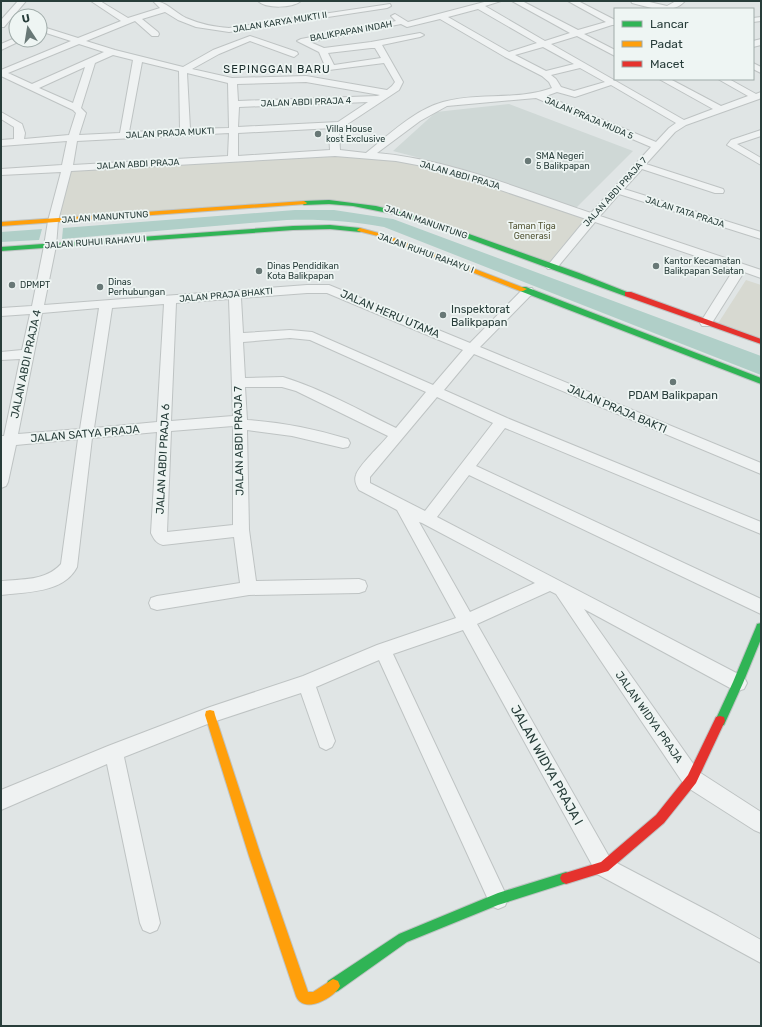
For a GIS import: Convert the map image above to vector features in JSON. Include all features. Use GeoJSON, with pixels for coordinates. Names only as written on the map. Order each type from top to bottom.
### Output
{"type":"FeatureCollection","features":[{"type":"Feature","properties":{"kind":"street"},"geometry":{"type":"LineString","coordinates":[[2,24],[22,1]]}},
{"type":"Feature","properties":{"kind":"street"},"geometry":{"type":"LineString","coordinates":[[95,1],[127,21]]}},
{"type":"Feature","properties":{"kind":"street","name":"JALAN KARYA MUKTI II"},"geometry":{"type":"LineString","coordinates":[[157,1],[172,14],[191,23],[217,30],[229,30],[386,4]]}},
{"type":"Feature","properties":{"kind":"street"},"geometry":{"type":"LineString","coordinates":[[262,1],[264,3],[272,4],[297,1]]}},
{"type":"Feature","properties":{"kind":"street","name":"BALIKPAPAN INDAH"},"geometry":{"type":"LineString","coordinates":[[387,93],[396,88],[399,82],[379,47],[371,45],[323,51],[299,39],[404,24],[497,1]]}},
{"type":"Feature","properties":{"kind":"street"},"geometry":{"type":"LineString","coordinates":[[516,1],[614,52]]}},
{"type":"Feature","properties":{"kind":"street"},"geometry":{"type":"LineString","coordinates":[[572,1],[614,23]]}},
{"type":"Feature","properties":{"kind":"street"},"geometry":{"type":"LineString","coordinates":[[635,1],[664,8]]}},
{"type":"Feature","properties":{"kind":"street"},"geometry":{"type":"LineString","coordinates":[[670,8],[681,1]]}},
{"type":"Feature","properties":{"kind":"street"},"geometry":{"type":"LineString","coordinates":[[386,4],[404,24]]}},
{"type":"Feature","properties":{"kind":"street"},"geometry":{"type":"LineString","coordinates":[[478,6],[683,123]]}},
{"type":"Feature","properties":{"kind":"street"},"geometry":{"type":"LineString","coordinates":[[1,73],[127,21],[165,9]]}},
{"type":"Feature","properties":{"kind":"street","name":"JALAN PRAJA MUDA 5"},"geometry":{"type":"LineString","coordinates":[[441,16],[508,55],[545,74],[553,81],[557,89],[548,93],[535,95]]}},
{"type":"Feature","properties":{"kind":"street"},"geometry":{"type":"LineString","coordinates":[[136,18],[155,34]]}},
{"type":"Feature","properties":{"kind":"street"},"geometry":{"type":"LineString","coordinates":[[508,55],[614,23]]}},
{"type":"Feature","properties":{"kind":"street"},"geometry":{"type":"LineString","coordinates":[[48,31],[112,52],[232,81],[306,79],[387,93]]}},
{"type":"Feature","properties":{"kind":"street"},"geometry":{"type":"LineString","coordinates":[[183,70],[216,52],[250,38],[269,34]]}},
{"type":"Feature","properties":{"kind":"street"},"geometry":{"type":"LineString","coordinates":[[371,45],[420,35]]}},
{"type":"Feature","properties":{"kind":"street"},"geometry":{"type":"LineString","coordinates":[[250,38],[294,54]]}},
{"type":"Feature","properties":{"kind":"street","name":"BALIKPAPAN INDAH"},"geometry":{"type":"LineString","coordinates":[[323,51],[329,66],[332,68],[387,60]]}},
{"type":"Feature","properties":{"kind":"street"},"geometry":{"type":"LineString","coordinates":[[31,88],[112,52]]}},
{"type":"Feature","properties":{"kind":"street"},"geometry":{"type":"LineString","coordinates":[[124,136],[138,58]]}},
{"type":"Feature","properties":{"kind":"street"},"geometry":{"type":"LineString","coordinates":[[1,73],[76,108],[92,60]]}},
{"type":"Feature","properties":{"kind":"street"},"geometry":{"type":"LineString","coordinates":[[545,74],[582,64]]}},
{"type":"Feature","properties":{"kind":"street"},"geometry":{"type":"LineString","coordinates":[[183,70],[185,132]]}},
{"type":"Feature","properties":{"kind":"street"},"geometry":{"type":"LineString","coordinates":[[665,80],[721,110]]}},
{"type":"Feature","properties":{"kind":"street"},"geometry":{"type":"LineString","coordinates":[[724,80],[758,96]]}},
{"type":"Feature","properties":{"kind":"street"},"geometry":{"type":"LineString","coordinates":[[232,81],[234,104],[232,130],[233,159]]}},
{"type":"Feature","properties":{"kind":"street"},"geometry":{"type":"LineString","coordinates":[[557,89],[576,94],[613,82]]}},
{"type":"Feature","properties":{"kind":"street"},"geometry":{"type":"LineString","coordinates":[[335,153],[334,133],[340,125],[387,93]]}},
{"type":"Feature","properties":{"kind":"street"},"geometry":{"type":"LineString","coordinates":[[370,155],[422,116],[444,104],[518,98],[535,95]]}},
{"type":"Feature","properties":{"kind":"street","name":"JALAN PRAJA MUDA 5"},"geometry":{"type":"LineString","coordinates":[[535,95],[655,148]]}},
{"type":"Feature","properties":{"kind":"street","name":"JALAN ABDI PRAJA 7"},"geometry":{"type":"LineString","coordinates":[[552,267],[592,217],[672,130],[683,123],[758,96]]}},
{"type":"Feature","properties":{"kind":"street","name":"JALAN ABDI PRAJA 4"},"geometry":{"type":"LineString","coordinates":[[234,104],[379,99]]}},
{"type":"Feature","properties":{"kind":"street","name":"JALAN ABDI PRAJA 4"},"geometry":{"type":"LineString","coordinates":[[1,482],[5,441],[38,310],[51,243],[53,224],[73,138],[82,114],[76,108]]}},
{"type":"Feature","properties":{"kind":"street"},"geometry":{"type":"LineString","coordinates":[[1,115],[20,126],[18,142]]}},
{"type":"Feature","properties":{"kind":"street","name":"JALAN PRAJA MUKTI"},"geometry":{"type":"LineString","coordinates":[[1,143],[185,132],[340,125]]}},
{"type":"Feature","properties":{"kind":"street"},"geometry":{"type":"LineString","coordinates":[[761,133],[734,142],[732,145],[761,162]]}},
{"type":"Feature","properties":{"kind":"street","name":"JALAN ABDI PRAJA"},"geometry":{"type":"LineString","coordinates":[[1,172],[335,153],[370,155],[428,164],[592,217],[751,271]]}},
{"type":"Feature","properties":{"kind":"street"},"geometry":{"type":"LineString","coordinates":[[639,165],[719,191]]}},
{"type":"Feature","properties":{"kind":"street","name":"JALAN TATA PRAJA"},"geometry":{"type":"LineString","coordinates":[[617,190],[758,235]]}},
{"type":"Feature","properties":{"kind":"street","name":"JALAN MANUNTUNG"},"geometry":{"type":"LineString","coordinates":[[1,224],[53,224],[344,201],[382,207],[400,212],[761,342]]}},
{"type":"Feature","properties":{"kind":"street","name":"JALAN RUHUI RAHAYU I"},"geometry":{"type":"LineString","coordinates":[[1,249],[51,243],[277,229],[330,227],[364,231],[384,236],[761,381]]}},
{"type":"Feature","properties":{"kind":"street"},"geometry":{"type":"LineString","coordinates":[[706,323],[751,271]]}},
{"type":"Feature","properties":{"kind":"street","name":"JALAN PRAJA BHAKTI"},"geometry":{"type":"LineString","coordinates":[[1,312],[307,288]]}},
{"type":"Feature","properties":{"kind":"street","name":"JALAN HERU UTAMA"},"geometry":{"type":"LineString","coordinates":[[307,288],[329,289],[472,348]]}},
{"type":"Feature","properties":{"kind":"street"},"geometry":{"type":"LineString","coordinates":[[528,291],[472,348],[437,391],[363,475],[362,480],[364,486],[556,585],[738,683]]}},
{"type":"Feature","properties":{"kind":"street","name":"JALAN ABDI PRAJA 7"},"geometry":{"type":"LineString","coordinates":[[235,294],[240,422],[241,530],[249,588]]}},
{"type":"Feature","properties":{"kind":"street","name":"JALAN ABDI PRAJA 6"},"geometry":{"type":"LineString","coordinates":[[170,299],[159,533],[163,539],[241,530]]}},
{"type":"Feature","properties":{"kind":"street"},"geometry":{"type":"LineString","coordinates":[[1,588],[59,578],[69,567],[86,434],[106,304]]}},
{"type":"Feature","properties":{"kind":"street"},"geometry":{"type":"LineString","coordinates":[[237,338],[290,334],[312,336],[502,421],[761,528]]}},
{"type":"Feature","properties":{"kind":"street","name":"JALAN PRAJA BAKTI"},"geometry":{"type":"LineString","coordinates":[[472,348],[761,469]]}},
{"type":"Feature","properties":{"kind":"street"},"geometry":{"type":"LineString","coordinates":[[1,356],[27,354]]}},
{"type":"Feature","properties":{"kind":"street"},"geometry":{"type":"LineString","coordinates":[[238,383],[283,382],[301,388],[398,435]]}},
{"type":"Feature","properties":{"kind":"street"},"geometry":{"type":"LineString","coordinates":[[427,518],[502,421]]}},
{"type":"Feature","properties":{"kind":"street","name":"JALAN SATYA PRAJA"},"geometry":{"type":"LineString","coordinates":[[5,441],[240,422],[264,425],[343,443]]}},
{"type":"Feature","properties":{"kind":"street"},"geometry":{"type":"LineString","coordinates":[[467,468],[761,607]]}},
{"type":"Feature","properties":{"kind":"street","name":"JALAN WIDYA PRAJA I"},"geometry":{"type":"LineString","coordinates":[[403,507],[604,867]]}},
{"type":"Feature","properties":{"kind":"street"},"geometry":{"type":"LineString","coordinates":[[1,800],[114,752],[210,715],[306,683],[383,650],[468,621],[556,585]]}},
{"type":"Feature","properties":{"kind":"street","name":"JALAN WIDYA PRAJA"},"geometry":{"type":"LineString","coordinates":[[556,585],[692,779],[761,823]]}},
{"type":"Feature","properties":{"kind":"street"},"geometry":{"type":"LineString","coordinates":[[156,603],[249,588],[359,586]]}},
{"type":"Feature","properties":{"kind":"street"},"geometry":{"type":"LineString","coordinates":[[210,715],[229,780],[303,996],[307,999],[314,998],[403,938],[498,899],[604,867],[660,819],[692,779],[738,683],[761,627]]}},
{"type":"Feature","properties":{"kind":"street"},"geometry":{"type":"LineString","coordinates":[[383,650],[498,899]]}},
{"type":"Feature","properties":{"kind":"street"},"geometry":{"type":"LineString","coordinates":[[306,683],[326,740]]}},
{"type":"Feature","properties":{"kind":"street"},"geometry":{"type":"LineString","coordinates":[[114,752],[150,923]]}},
{"type":"Feature","properties":{"kind":"street"},"geometry":{"type":"LineString","coordinates":[[604,867],[711,923],[761,952]]}},
{"type":"Feature","properties":{"kind":"shaded area","name":"SMA Negeri 5 Balikpapan"},"geometry":{"type":"Polygon","coordinates":[[[509,104],[633,151],[576,208],[470,171],[393,151],[436,112],[509,104]]]}},
{"type":"Feature","properties":{"kind":"shaded area"},"geometry":{"type":"Polygon","coordinates":[[[295,210],[334,210],[393,219],[761,356],[761,375],[384,227],[336,221],[287,220],[62,239],[63,228],[295,210]]]}},
{"type":"Feature","properties":{"kind":"shaded area"},"geometry":{"type":"Polygon","coordinates":[[[42,229],[39,240],[1,242],[1,232],[42,229]]]}},
{"type":"Feature","properties":{"kind":"green space","name":"Taman Tiga Generasi"},"geometry":{"type":"Polygon","coordinates":[[[339,154],[399,160],[430,167],[460,175],[585,219],[545,267],[386,209],[352,202],[58,219],[70,170],[339,154]]]}},
{"type":"Feature","properties":{"kind":"green space"},"geometry":{"type":"Polygon","coordinates":[[[746,280],[761,285],[761,345],[715,328],[746,280]]]}},
{"type":"Feature","properties":{"kind":"traffic: fast"},"geometry":{"type":"LineString","coordinates":[[304,203],[329,202],[353,204],[399,213],[444,227],[628,294]]}},
{"type":"Feature","properties":{"kind":"traffic: fast"},"geometry":{"type":"LineString","coordinates":[[1,249],[293,228],[330,227],[360,230]]}},
{"type":"Feature","properties":{"kind":"traffic: fast"},"geometry":{"type":"LineString","coordinates":[[523,289],[761,381]]}},
{"type":"Feature","properties":{"kind":"traffic: fast"},"geometry":{"type":"LineString","coordinates":[[720,721],[738,683],[761,627]]}},
{"type":"Feature","properties":{"kind":"traffic: fast"},"geometry":{"type":"LineString","coordinates":[[333,986],[403,938],[498,899],[566,878]]}},
{"type":"Feature","properties":{"kind":"traffic: slow"},"geometry":{"type":"LineString","coordinates":[[1,224],[304,203]]}},
{"type":"Feature","properties":{"kind":"traffic: slow"},"geometry":{"type":"LineString","coordinates":[[360,230],[384,236],[523,289]]}},
{"type":"Feature","properties":{"kind":"traffic: slow"},"geometry":{"type":"LineString","coordinates":[[210,715],[255,856],[303,996],[307,999],[315,998],[333,986]]}},
{"type":"Feature","properties":{"kind":"traffic: jam"},"geometry":{"type":"LineString","coordinates":[[628,294],[761,342]]}},
{"type":"Feature","properties":{"kind":"traffic: jam"},"geometry":{"type":"LineString","coordinates":[[566,878],[604,867],[660,819],[692,779],[720,721]]}},
{"type":"Feature","properties":{"kind":"place","name":"Villa House kost Exclusive"},"geometry":{"type":"Point","coordinates":[318,134]}},
{"type":"Feature","properties":{"kind":"place","name":"SMA Negeri 5 Balikpapan"},"geometry":{"type":"Point","coordinates":[528,161]}},
{"type":"Feature","properties":{"kind":"place","name":"Kantor Kecamatan Balikpapan Selatan"},"geometry":{"type":"Point","coordinates":[656,266]}},
{"type":"Feature","properties":{"kind":"place","name":"Dinas Pendidikan Kota Balikpapan"},"geometry":{"type":"Point","coordinates":[259,271]}},
{"type":"Feature","properties":{"kind":"place","name":"DPMPT"},"geometry":{"type":"Point","coordinates":[12,285]}},
{"type":"Feature","properties":{"kind":"place","name":"Dinas Perhubungan"},"geometry":{"type":"Point","coordinates":[100,287]}},
{"type":"Feature","properties":{"kind":"place","name":"Inspektorat Balikpapan"},"geometry":{"type":"Point","coordinates":[443,315]}},
{"type":"Feature","properties":{"kind":"place","name":"PDAM Balikpapan"},"geometry":{"type":"Point","coordinates":[673,382]}},
{"type":"Feature","properties":{"kind":"district","name":"SEPINGGAN BARU"},"geometry":{"type":"Point","coordinates":[277,69]}}]}
